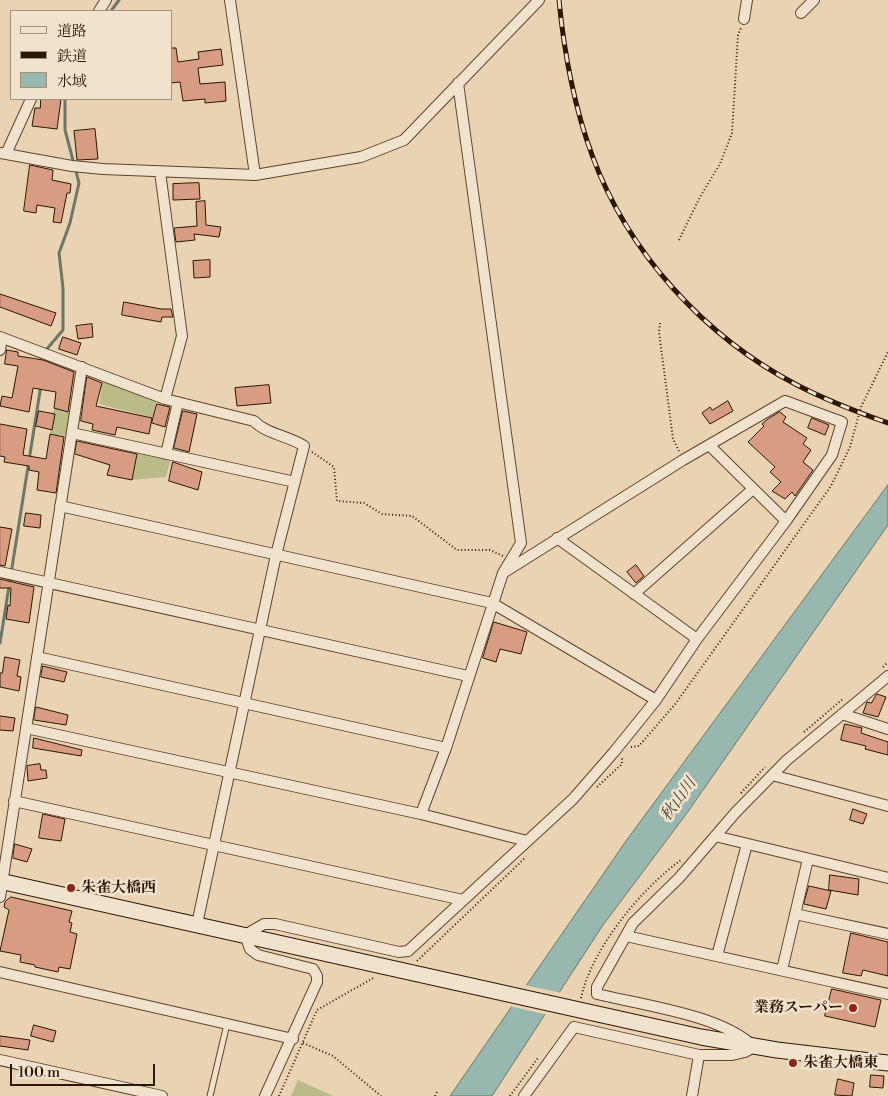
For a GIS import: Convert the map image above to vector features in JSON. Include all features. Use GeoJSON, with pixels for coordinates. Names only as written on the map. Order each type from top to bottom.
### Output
{"type":"FeatureCollection","features":[{"type":"Feature","properties":{"kind":"street"},"geometry":{"type":"LineString","coordinates":[[230,0],[255,175]]}},
{"type":"Feature","properties":{"kind":"street"},"geometry":{"type":"LineString","coordinates":[[744,19],[747,0]]}},
{"type":"Feature","properties":{"kind":"street"},"geometry":{"type":"LineString","coordinates":[[800,13],[814,0]]}},
{"type":"Feature","properties":{"kind":"street"},"geometry":{"type":"LineString","coordinates":[[30,100],[3,154],[72,166],[160,172],[255,175],[361,157],[388,148],[404,140],[534,2]]}},
{"type":"Feature","properties":{"kind":"street"},"geometry":{"type":"LineString","coordinates":[[421,814],[446,748],[503,573],[521,543],[458,83]]}},
{"type":"Feature","properties":{"kind":"street"},"geometry":{"type":"LineString","coordinates":[[160,172],[182,336],[165,399]]}},
{"type":"Feature","properties":{"kind":"street"},"geometry":{"type":"LineString","coordinates":[[0,350],[1,337],[165,399],[254,421],[260,428],[292,438],[304,446],[276,554],[197,924]]}},
{"type":"Feature","properties":{"kind":"street"},"geometry":{"type":"LineString","coordinates":[[0,897],[82,367]]}},
{"type":"Feature","properties":{"kind":"street"},"geometry":{"type":"LineString","coordinates":[[245,935],[264,924],[275,924],[399,952],[408,951],[573,799],[656,700],[697,639],[786,521],[832,455],[842,422],[785,401],[683,460],[503,573]]}},
{"type":"Feature","properties":{"kind":"street"},"geometry":{"type":"LineString","coordinates":[[166,454],[178,402]]}},
{"type":"Feature","properties":{"kind":"street"},"geometry":{"type":"LineString","coordinates":[[72,433],[294,482]]}},
{"type":"Feature","properties":{"kind":"street"},"geometry":{"type":"LineString","coordinates":[[710,445],[786,521]]}},
{"type":"Feature","properties":{"kind":"street"},"geometry":{"type":"LineString","coordinates":[[634,594],[753,489]]}},
{"type":"Feature","properties":{"kind":"street"},"geometry":{"type":"LineString","coordinates":[[60,506],[492,603],[656,700]]}},
{"type":"Feature","properties":{"kind":"street"},"geometry":{"type":"LineString","coordinates":[[557,538],[697,639]]}},
{"type":"Feature","properties":{"kind":"street"},"geometry":{"type":"LineString","coordinates":[[0,572],[260,628],[468,676]]}},
{"type":"Feature","properties":{"kind":"street"},"geometry":{"type":"LineString","coordinates":[[38,657],[446,748]]}},
{"type":"Feature","properties":{"kind":"street"},"geometry":{"type":"LineString","coordinates":[[754,1047],[744,1037],[713,1022],[597,994],[597,988],[634,923],[679,878],[715,836],[787,760],[888,676]]}},
{"type":"Feature","properties":{"kind":"street"},"geometry":{"type":"LineString","coordinates":[[842,714],[888,730]]}},
{"type":"Feature","properties":{"kind":"street"},"geometry":{"type":"LineString","coordinates":[[26,728],[421,814],[527,841]]}},
{"type":"Feature","properties":{"kind":"street"},"geometry":{"type":"LineString","coordinates":[[772,775],[888,806]]}},
{"type":"Feature","properties":{"kind":"street"},"geometry":{"type":"LineString","coordinates":[[14,801],[463,900]]}},
{"type":"Feature","properties":{"kind":"street"},"geometry":{"type":"LineString","coordinates":[[715,836],[888,878]]}},
{"type":"Feature","properties":{"kind":"street"},"geometry":{"type":"LineString","coordinates":[[717,956],[747,844]]}},
{"type":"Feature","properties":{"kind":"street"},"geometry":{"type":"LineString","coordinates":[[782,970],[808,859]]}},
{"type":"Feature","properties":{"kind":"street"},"geometry":{"type":"LineString","coordinates":[[1,881],[701,1037],[754,1047],[888,1063]]}},
{"type":"Feature","properties":{"kind":"street"},"geometry":{"type":"LineString","coordinates":[[795,914],[888,934]]}},
{"type":"Feature","properties":{"kind":"street"},"geometry":{"type":"LineString","coordinates":[[245,935],[250,949],[258,955],[313,969],[317,976],[317,982],[293,1039],[265,1096]]}},
{"type":"Feature","properties":{"kind":"street"},"geometry":{"type":"LineString","coordinates":[[626,936],[888,994]]}},
{"type":"Feature","properties":{"kind":"street"},"geometry":{"type":"LineString","coordinates":[[0,972],[293,1039]]}},
{"type":"Feature","properties":{"kind":"street"},"geometry":{"type":"LineString","coordinates":[[524,1096],[574,1027],[699,1055],[732,1055],[745,1052],[754,1047]]}},
{"type":"Feature","properties":{"kind":"street"},"geometry":{"type":"LineString","coordinates":[[692,1096],[699,1055]]}},
{"type":"Feature","properties":{"kind":"street"},"geometry":{"type":"LineString","coordinates":[[0,1060],[162,1096]]}},
{"type":"Feature","properties":{"kind":"lane"},"geometry":{"type":"LineString","coordinates":[[210,1096],[227,1024]]}},
{"type":"Feature","properties":{"kind":"path"},"geometry":{"type":"LineString","coordinates":[[679,240],[700,197],[720,164],[732,133],[738,35],[744,19]]}},
{"type":"Feature","properties":{"kind":"path"},"geometry":{"type":"LineString","coordinates":[[660,323],[659,332],[672,439],[683,460]]}},
{"type":"Feature","properties":{"kind":"path"},"geometry":{"type":"LineString","coordinates":[[861,407],[888,352]]}},
{"type":"Feature","properties":{"kind":"path"},"geometry":{"type":"LineString","coordinates":[[304,446],[334,468],[336,501],[364,503],[382,514],[412,516],[458,550],[490,550],[511,560]]}},
{"type":"Feature","properties":{"kind":"path"},"geometry":{"type":"LineString","coordinates":[[304,1040],[318,1010],[374,979],[378,972]]}},
{"type":"Feature","properties":{"kind":"path"},"geometry":{"type":"LineString","coordinates":[[293,1039],[333,1056],[381,1096]]}},
{"type":"Feature","properties":{"kind":"path"},"geometry":{"type":"LineString","coordinates":[[279,1096],[300,1048]]}},
{"type":"Feature","properties":{"kind":"path"},"geometry":{"type":"LineString","coordinates":[[435,1096],[438,1092]]}},
{"type":"Feature","properties":{"kind":"green space"},"geometry":{"type":"Polygon","coordinates":[[[103,379],[156,400],[153,418],[99,404],[103,379]]]}},
{"type":"Feature","properties":{"kind":"green space"},"geometry":{"type":"Polygon","coordinates":[[[54,408],[71,412],[68,437],[50,434],[54,408]]]}},
{"type":"Feature","properties":{"kind":"green space"},"geometry":{"type":"Polygon","coordinates":[[[138,451],[171,458],[166,477],[132,480],[138,451]]]}},
{"type":"Feature","properties":{"kind":"green space"},"geometry":{"type":"Polygon","coordinates":[[[298,1080],[333,1096],[291,1096],[298,1080]]]}},
{"type":"Feature","properties":{"kind":"water","name":"秋山川"},"geometry":{"type":"Polygon","coordinates":[[[888,485],[888,525],[687,813],[603,925],[492,1096],[450,1096],[626,841],[888,485]]]}},
{"type":"Feature","properties":{"kind":"pier"},"geometry":{"type":"Polygon","coordinates":[[[524,985],[562,993],[548,1015],[509,1006],[524,985]]]}},
{"type":"Feature","properties":{"kind":"building"},"geometry":{"type":"Polygon","coordinates":[[[172,48],[176,48],[178,62],[199,59],[198,52],[221,49],[223,65],[198,68],[200,84],[225,82],[226,101],[205,103],[205,99],[183,101],[180,82],[172,83],[172,48]]]}},
{"type":"Feature","properties":{"kind":"building"},"geometry":{"type":"Polygon","coordinates":[[[41,100],[61,100],[57,129],[32,126],[35,108],[40,108],[41,100]]]}},
{"type":"Feature","properties":{"kind":"building"},"geometry":{"type":"Polygon","coordinates":[[[95,129],[98,159],[77,160],[74,131],[95,129]]]}},
{"type":"Feature","properties":{"kind":"building"},"geometry":{"type":"Polygon","coordinates":[[[30,165],[53,170],[52,180],[71,184],[70,193],[67,193],[61,223],[53,222],[55,208],[37,205],[36,213],[24,211],[30,165]]]}},
{"type":"Feature","properties":{"kind":"building"},"geometry":{"type":"Polygon","coordinates":[[[199,183],[200,199],[173,200],[173,184],[199,183]]]}},
{"type":"Feature","properties":{"kind":"building"},"geometry":{"type":"Polygon","coordinates":[[[205,201],[206,225],[221,227],[219,237],[194,234],[195,240],[176,242],[174,228],[197,226],[196,202],[205,201]]]}},
{"type":"Feature","properties":{"kind":"building"},"geometry":{"type":"Polygon","coordinates":[[[210,260],[210,277],[194,278],[193,261],[210,260]]]}},
{"type":"Feature","properties":{"kind":"building"},"geometry":{"type":"Polygon","coordinates":[[[0,294],[56,313],[51,326],[0,307],[0,294]]]}},
{"type":"Feature","properties":{"kind":"building"},"geometry":{"type":"Polygon","coordinates":[[[124,302],[171,309],[173,317],[162,317],[161,322],[122,315],[124,302]]]}},
{"type":"Feature","properties":{"kind":"building"},"geometry":{"type":"Polygon","coordinates":[[[92,324],[93,337],[78,339],[76,326],[92,324]]]}},
{"type":"Feature","properties":{"kind":"building"},"geometry":{"type":"Polygon","coordinates":[[[63,337],[81,343],[77,355],[59,349],[63,337]]]}},
{"type":"Feature","properties":{"kind":"building"},"geometry":{"type":"Polygon","coordinates":[[[7,350],[18,352],[18,356],[43,360],[74,372],[68,412],[54,408],[56,392],[33,388],[29,412],[0,406],[2,396],[12,398],[18,366],[5,364],[7,350]]]}},
{"type":"Feature","properties":{"kind":"building"},"geometry":{"type":"Polygon","coordinates":[[[87,377],[102,383],[96,406],[152,418],[149,434],[117,427],[115,435],[92,430],[93,424],[81,421],[87,377]]]}},
{"type":"Feature","properties":{"kind":"building"},"geometry":{"type":"Polygon","coordinates":[[[269,385],[271,403],[237,406],[235,388],[269,385]]]}},
{"type":"Feature","properties":{"kind":"building"},"geometry":{"type":"Polygon","coordinates":[[[728,401],[733,411],[710,424],[702,413],[710,407],[712,410],[728,401]]]}},
{"type":"Feature","properties":{"kind":"building"},"geometry":{"type":"Polygon","coordinates":[[[157,404],[170,407],[165,427],[152,423],[157,404]]]}},
{"type":"Feature","properties":{"kind":"building"},"geometry":{"type":"Polygon","coordinates":[[[39,411],[55,414],[52,430],[36,426],[39,411]]]}},
{"type":"Feature","properties":{"kind":"building"},"geometry":{"type":"Polygon","coordinates":[[[183,411],[197,414],[189,452],[174,448],[183,411]]]}},
{"type":"Feature","properties":{"kind":"building"},"geometry":{"type":"Polygon","coordinates":[[[780,412],[786,417],[783,422],[807,438],[803,444],[811,450],[803,462],[813,470],[795,496],[792,492],[785,499],[772,491],[781,482],[770,472],[775,467],[748,442],[764,426],[762,424],[780,412]]]}},
{"type":"Feature","properties":{"kind":"building"},"geometry":{"type":"Polygon","coordinates":[[[812,418],[829,425],[825,435],[808,428],[812,418]]]}},
{"type":"Feature","properties":{"kind":"building"},"geometry":{"type":"Polygon","coordinates":[[[0,424],[27,429],[23,455],[46,459],[50,434],[64,437],[56,493],[37,490],[39,472],[29,470],[29,466],[4,462],[5,457],[0,456],[0,424]]]}},
{"type":"Feature","properties":{"kind":"building"},"geometry":{"type":"Polygon","coordinates":[[[77,441],[137,454],[132,480],[107,475],[110,465],[75,454],[77,441]]]}},
{"type":"Feature","properties":{"kind":"building"},"geometry":{"type":"Polygon","coordinates":[[[173,462],[202,472],[198,490],[169,481],[173,462]]]}},
{"type":"Feature","properties":{"kind":"building"},"geometry":{"type":"Polygon","coordinates":[[[26,513],[41,515],[40,528],[24,526],[26,513]]]}},
{"type":"Feature","properties":{"kind":"building"},"geometry":{"type":"Polygon","coordinates":[[[0,527],[12,529],[5,566],[0,565],[0,527]]]}},
{"type":"Feature","properties":{"kind":"building"},"geometry":{"type":"Polygon","coordinates":[[[636,565],[644,576],[636,583],[627,572],[636,565]]]}},
{"type":"Feature","properties":{"kind":"building"},"geometry":{"type":"Polygon","coordinates":[[[0,579],[34,587],[29,623],[6,619],[8,605],[10,606],[11,588],[0,588],[0,579]]]}},
{"type":"Feature","properties":{"kind":"building"},"geometry":{"type":"Polygon","coordinates":[[[494,622],[527,632],[521,654],[500,649],[496,662],[483,658],[494,622]]]}},
{"type":"Feature","properties":{"kind":"building"},"geometry":{"type":"Polygon","coordinates":[[[5,657],[20,660],[17,676],[21,677],[19,691],[0,687],[0,673],[2,673],[5,657]]]}},
{"type":"Feature","properties":{"kind":"building"},"geometry":{"type":"Polygon","coordinates":[[[43,666],[67,672],[64,682],[41,677],[43,666]]]}},
{"type":"Feature","properties":{"kind":"building"},"geometry":{"type":"Polygon","coordinates":[[[877,694],[886,697],[878,717],[863,713],[867,702],[871,703],[877,694]]]}},
{"type":"Feature","properties":{"kind":"building"},"geometry":{"type":"Polygon","coordinates":[[[36,707],[68,715],[66,725],[34,720],[36,707]]]}},
{"type":"Feature","properties":{"kind":"building"},"geometry":{"type":"Polygon","coordinates":[[[0,716],[15,718],[13,731],[0,730],[0,716]]]}},
{"type":"Feature","properties":{"kind":"building"},"geometry":{"type":"Polygon","coordinates":[[[845,724],[862,728],[861,733],[888,742],[888,755],[865,749],[866,746],[841,740],[845,724]]]}},
{"type":"Feature","properties":{"kind":"building"},"geometry":{"type":"Polygon","coordinates":[[[34,738],[82,750],[81,756],[33,748],[34,738]]]}},
{"type":"Feature","properties":{"kind":"building"},"geometry":{"type":"Polygon","coordinates":[[[40,764],[41,770],[46,770],[47,778],[28,781],[27,766],[40,764]]]}},
{"type":"Feature","properties":{"kind":"building"},"geometry":{"type":"Polygon","coordinates":[[[853,809],[867,814],[863,824],[850,820],[853,809]]]}},
{"type":"Feature","properties":{"kind":"building"},"geometry":{"type":"Polygon","coordinates":[[[43,814],[65,819],[61,841],[39,838],[43,814]]]}},
{"type":"Feature","properties":{"kind":"building"},"geometry":{"type":"Polygon","coordinates":[[[15,844],[32,849],[27,862],[13,858],[15,844]]]}},
{"type":"Feature","properties":{"kind":"building"},"geometry":{"type":"Polygon","coordinates":[[[830,875],[859,879],[858,895],[829,890],[830,875]]]}},
{"type":"Feature","properties":{"kind":"building"},"geometry":{"type":"Polygon","coordinates":[[[809,886],[831,891],[826,909],[804,904],[809,886]]]}},
{"type":"Feature","properties":{"kind":"building"},"geometry":{"type":"Polygon","coordinates":[[[11,897],[72,911],[69,922],[72,923],[70,932],[77,934],[70,969],[59,967],[58,972],[35,967],[35,965],[20,962],[21,955],[0,951],[9,910],[4,907],[5,902],[11,897]]]}},
{"type":"Feature","properties":{"kind":"building"},"geometry":{"type":"Polygon","coordinates":[[[851,933],[888,942],[888,976],[863,970],[861,976],[843,973],[851,933]]]}},
{"type":"Feature","properties":{"kind":"building","name":"業務スーパー"},"geometry":{"type":"Polygon","coordinates":[[[832,989],[881,1000],[875,1027],[825,1016],[832,989]]]}},
{"type":"Feature","properties":{"kind":"building"},"geometry":{"type":"Polygon","coordinates":[[[34,1025],[56,1031],[53,1042],[31,1036],[34,1025]]]}},
{"type":"Feature","properties":{"kind":"building"},"geometry":{"type":"Polygon","coordinates":[[[0,1036],[30,1040],[28,1050],[0,1046],[0,1036]]]}},
{"type":"Feature","properties":{"kind":"building"},"geometry":{"type":"Polygon","coordinates":[[[871,1075],[884,1076],[883,1088],[870,1087],[871,1075]]]}},
{"type":"Feature","properties":{"kind":"building"},"geometry":{"type":"Polygon","coordinates":[[[838,1079],[854,1083],[852,1096],[835,1095],[838,1079]]]}},
{"type":"Feature","properties":{"kind":"waterway"},"geometry":{"type":"LineString","coordinates":[[112,10],[119,0]]}},
{"type":"Feature","properties":{"kind":"waterway"},"geometry":{"type":"LineString","coordinates":[[44,364],[46,350],[63,330],[63,288],[59,253],[70,223],[79,183],[65,130],[65,100]]}},
{"type":"Feature","properties":{"kind":"waterway"},"geometry":{"type":"LineString","coordinates":[[0,643],[41,385]]}},
{"type":"Feature","properties":{"kind":"railway"},"geometry":{"type":"LineString","coordinates":[[559,0],[571,79],[592,155],[607,191],[626,226],[648,258],[701,317],[731,343],[797,385],[819,396],[888,423]]}},
{"type":"Feature","properties":{"kind":"place","name":"朱雀大橋西"},"geometry":{"type":"Point","coordinates":[71,888]}},
{"type":"Feature","properties":{"kind":"place","name":"業務スーパー"},"geometry":{"type":"Point","coordinates":[853,1008]}},
{"type":"Feature","properties":{"kind":"place","name":"朱雀大橋東"},"geometry":{"type":"Point","coordinates":[793,1063]}}]}
